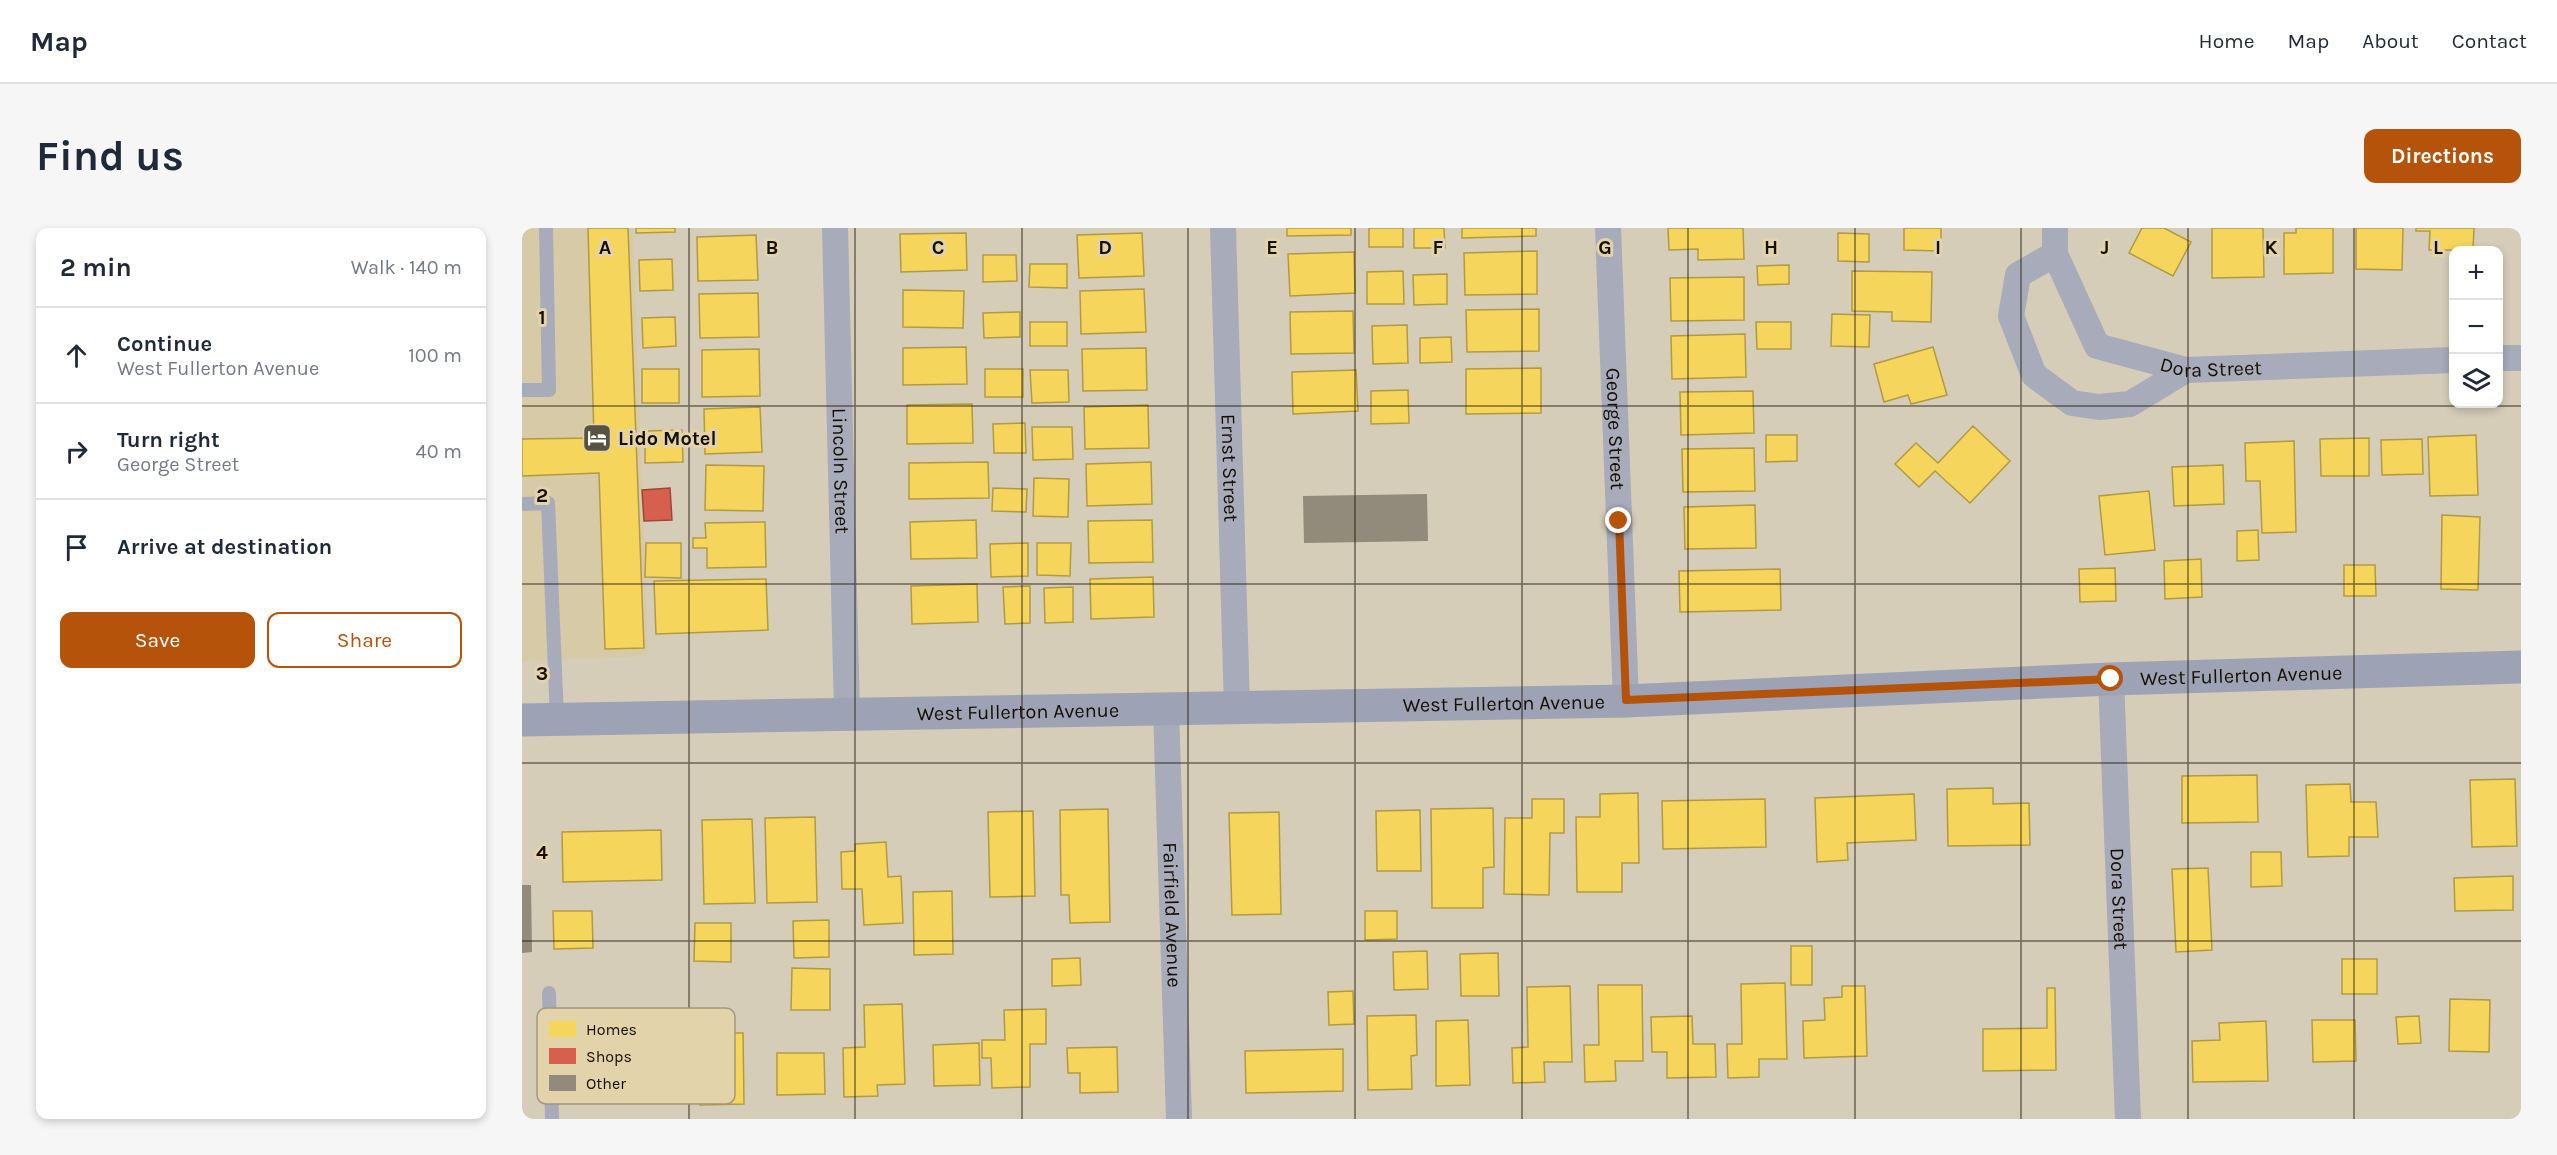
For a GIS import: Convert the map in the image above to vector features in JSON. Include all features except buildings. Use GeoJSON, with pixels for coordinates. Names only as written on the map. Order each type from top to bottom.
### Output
{"type":"FeatureCollection","features":[{"type":"Feature","properties":{"kind":"street","name":"Lincoln Street"},"geometry":{"type":"LineString","coordinates":[[835,228],[846,713]]}},
{"type":"Feature","properties":{"kind":"street","name":"Ernst Street"},"geometry":{"type":"LineString","coordinates":[[1223,228],[1237,708]]}},
{"type":"Feature","properties":{"kind":"street","name":"George Street"},"geometry":{"type":"LineString","coordinates":[[1608,228],[1626,700]]}},
{"type":"Feature","properties":{"kind":"street","name":"Dora Street"},"geometry":{"type":"LineString","coordinates":[[2055,228],[2055,254],[2097,346],[2186,370],[2449,360]]}},
{"type":"Feature","properties":{"kind":"street"},"geometry":{"type":"LineString","coordinates":[[2055,254],[2018,275],[2016,285],[2011,316],[2034,375],[2072,403],[2099,407],[2130,404],[2186,370]]}},
{"type":"Feature","properties":{"kind":"street"},"geometry":{"type":"LineString","coordinates":[[2503,358],[2521,358]]}},
{"type":"Feature","properties":{"kind":"street","name":"West Fullerton Avenue"},"geometry":{"type":"LineString","coordinates":[[522,720],[1626,700],[2111,679],[2521,668]]}},
{"type":"Feature","properties":{"kind":"street","name":"Dora Street"},"geometry":{"type":"LineString","coordinates":[[2111,679],[2128,1119]]}},
{"type":"Feature","properties":{"kind":"street","name":"Fairfield Avenue"},"geometry":{"type":"LineString","coordinates":[[1166,709],[1179,1119]]}},
{"type":"Feature","properties":{"kind":"lane"},"geometry":{"type":"LineString","coordinates":[[522,390],[549,390],[546,228]]}},
{"type":"Feature","properties":{"kind":"lane"},"geometry":{"type":"LineString","coordinates":[[522,504],[548,503],[557,719]]}},
{"type":"Feature","properties":{"kind":"lane"},"geometry":{"type":"LineString","coordinates":[[549,993],[549,1008]]}},
{"type":"Feature","properties":{"kind":"lane"},"geometry":{"type":"LineString","coordinates":[[552,1104],[552,1119]]}},
{"type":"Feature","properties":{"kind":"shaded area"},"geometry":{"type":"Polygon","coordinates":[[[522,228],[633,228],[648,656],[522,661],[522,228]]]}},
{"type":"Feature","properties":{"kind":"place","name":"Lido Motel"},"geometry":{"type":"Point","coordinates":[597,438]}},
{"type":"Feature","properties":{"kind":"route"},"geometry":{"type":"LineString","coordinates":[[1619,521],[1626,700],[2111,679]]}}]}
